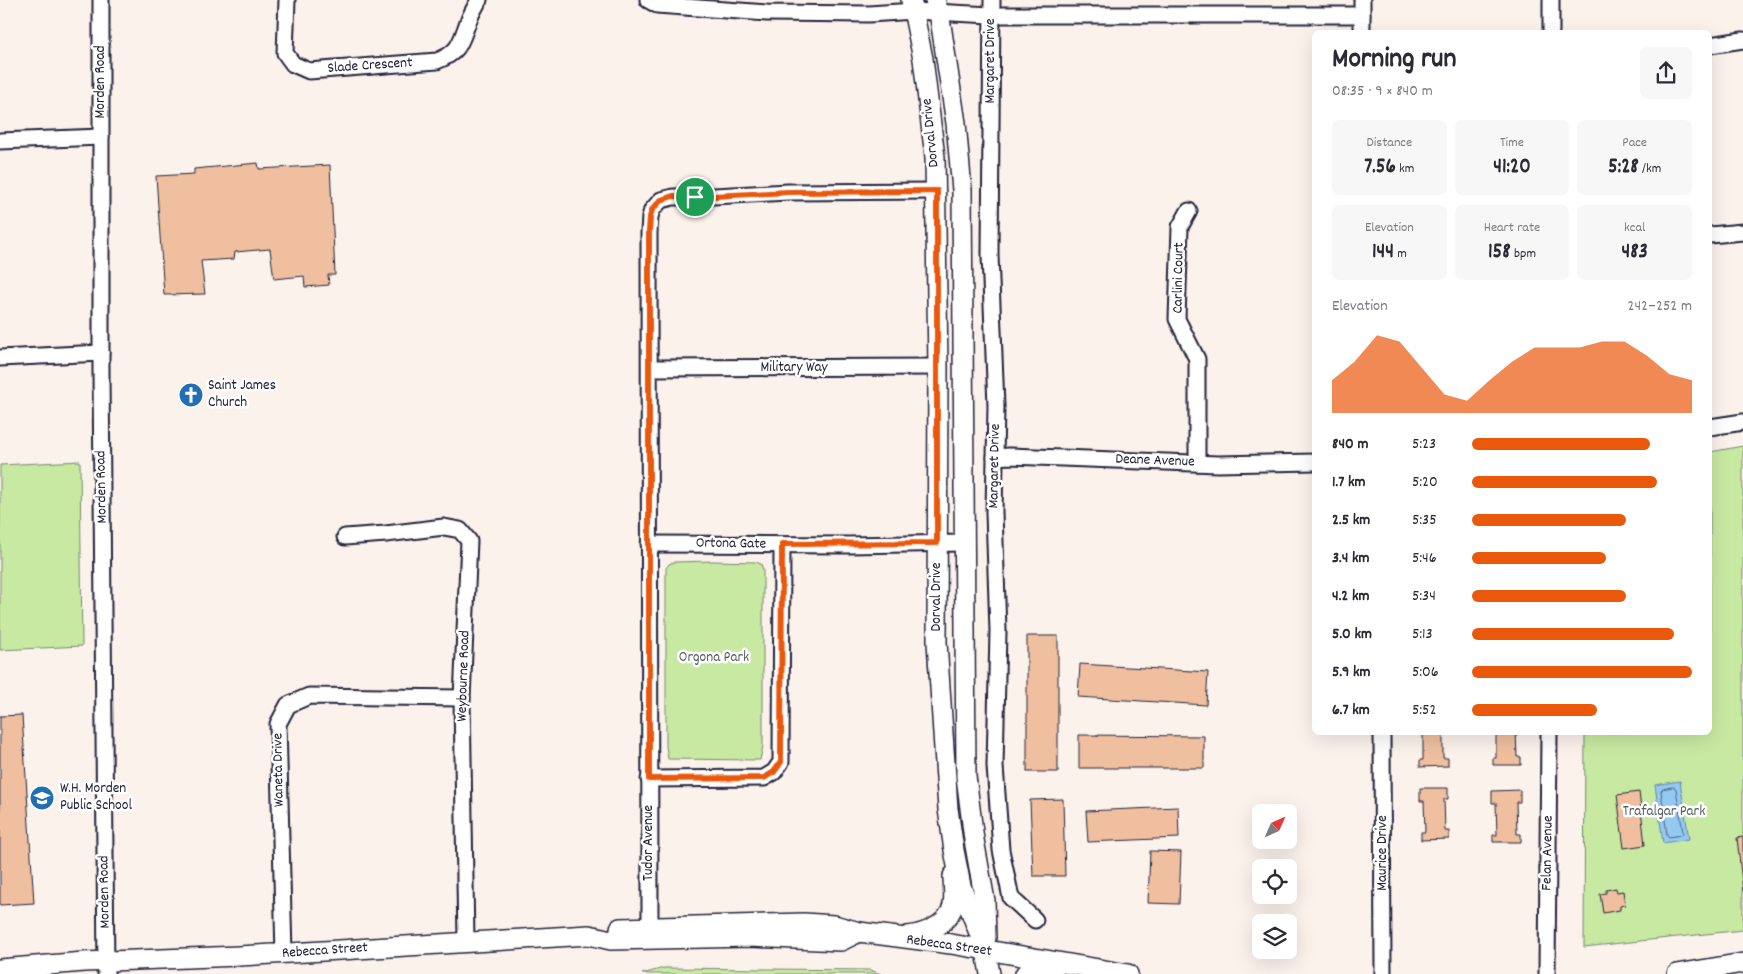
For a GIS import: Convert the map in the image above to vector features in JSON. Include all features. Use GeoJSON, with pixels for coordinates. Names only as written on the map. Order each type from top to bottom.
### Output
{"type":"FeatureCollection","features":[{"type":"Feature","properties":{"kind":"main road","name":"Dorval Drive"},"geometry":{"type":"LineString","coordinates":[[913,6],[923,59],[935,157],[937,191],[937,642],[948,809],[961,886],[986,951]]}},
{"type":"Feature","properties":{"kind":"main road","name":"Dorval Drive"},"geometry":{"type":"LineString","coordinates":[[937,6],[956,123],[962,190],[966,776],[974,840],[986,901],[986,951],[990,974]]}},
{"type":"Feature","properties":{"kind":"main road"},"geometry":{"type":"LineString","coordinates":[[896,938],[917,935],[931,929],[950,914],[954,896],[954,850]]}},
{"type":"Feature","properties":{"kind":"main road","name":"Rebecca Street"},"geometry":{"type":"LineString","coordinates":[[0,969],[106,968],[466,941],[590,935],[609,929],[650,926],[804,923],[834,925],[859,932],[943,943],[1128,974]]}},
{"type":"Feature","properties":{"kind":"main road","name":"Rebecca Street"},"geometry":{"type":"LineString","coordinates":[[590,935],[611,940],[750,937],[841,941],[859,932]]}},
{"type":"Feature","properties":{"kind":"main road"},"geometry":{"type":"LineString","coordinates":[[1025,974],[1042,968],[1068,963]]}},
{"type":"Feature","properties":{"kind":"main road"},"geometry":{"type":"LineString","coordinates":[[1678,974],[1743,966]]}},
{"type":"Feature","properties":{"kind":"street","name":"Morden Road"},"geometry":{"type":"LineString","coordinates":[[101,0],[101,353],[106,968]]}},
{"type":"Feature","properties":{"kind":"street","name":"Slade Crescent"},"geometry":{"type":"LineString","coordinates":[[287,0],[285,53],[293,64],[309,71],[437,61],[450,56],[460,45],[468,20],[479,0]]}},
{"type":"Feature","properties":{"kind":"street"},"geometry":{"type":"LineString","coordinates":[[648,0],[657,5],[767,13],[869,14],[913,6],[1362,7],[1362,30]]}},
{"type":"Feature","properties":{"kind":"street"},"geometry":{"type":"LineString","coordinates":[[1551,0],[1551,30]]}},
{"type":"Feature","properties":{"kind":"street","name":"Margaret Drive"},"geometry":{"type":"LineString","coordinates":[[991,7],[992,147],[990,254],[996,406],[994,512],[998,631],[995,766],[1001,850],[1011,898],[1035,920]]}},
{"type":"Feature","properties":{"kind":"street"},"geometry":{"type":"LineString","coordinates":[[1712,45],[1743,40]]}},
{"type":"Feature","properties":{"kind":"street"},"geometry":{"type":"LineString","coordinates":[[0,140],[101,137]]}},
{"type":"Feature","properties":{"kind":"street","name":"Tudor Avenue"},"geometry":{"type":"LineString","coordinates":[[650,926],[649,544],[650,217],[652,210],[661,200],[679,196],[695,197],[788,192],[937,191]]}},
{"type":"Feature","properties":{"kind":"street","name":"Carlini Court"},"geometry":{"type":"LineString","coordinates":[[1190,211],[1180,227],[1177,319],[1197,359],[1197,463]]}},
{"type":"Feature","properties":{"kind":"street"},"geometry":{"type":"LineString","coordinates":[[1712,235],[1743,232]]}},
{"type":"Feature","properties":{"kind":"street"},"geometry":{"type":"LineString","coordinates":[[0,358],[101,353]]}},
{"type":"Feature","properties":{"kind":"street","name":"Military Way"},"geometry":{"type":"LineString","coordinates":[[650,368],[938,367]]}},
{"type":"Feature","properties":{"kind":"street"},"geometry":{"type":"LineString","coordinates":[[1712,427],[1743,422]]}},
{"type":"Feature","properties":{"kind":"street","name":"Deane Avenue"},"geometry":{"type":"LineString","coordinates":[[995,457],[1197,463],[1312,462]]}},
{"type":"Feature","properties":{"kind":"street","name":"Weybourne Road"},"geometry":{"type":"LineString","coordinates":[[346,537],[444,527],[460,530],[469,541],[462,698],[466,941]]}},
{"type":"Feature","properties":{"kind":"street","name":"Ortona Gate"},"geometry":{"type":"LineString","coordinates":[[649,544],[964,543]]}},
{"type":"Feature","properties":{"kind":"street"},"geometry":{"type":"LineString","coordinates":[[649,779],[764,778],[774,772],[781,762],[782,544]]}},
{"type":"Feature","properties":{"kind":"street","name":"Waneta Drive"},"geometry":{"type":"LineString","coordinates":[[284,954],[278,724],[288,705],[309,696],[462,698]]}},
{"type":"Feature","properties":{"kind":"street","name":"Maurice Drive"},"geometry":{"type":"LineString","coordinates":[[1382,735],[1383,974]]}},
{"type":"Feature","properties":{"kind":"street","name":"Felan Avenue"},"geometry":{"type":"LineString","coordinates":[[1547,974],[1549,735]]}},
{"type":"Feature","properties":{"kind":"green space","name":"Trafalgar Park"},"geometry":{"type":"Polygon","coordinates":[[[1743,446],[1743,930],[1584,947],[1585,735],[1712,735],[1712,452],[1743,446]]]}},
{"type":"Feature","properties":{"kind":"green space"},"geometry":{"type":"Polygon","coordinates":[[[80,461],[82,646],[0,650],[0,465],[80,461]]]}},
{"type":"Feature","properties":{"kind":"green space","name":"Orgona Park"},"geometry":{"type":"Polygon","coordinates":[[[674,562],[756,562],[761,564],[763,570],[763,746],[760,760],[668,759],[666,746],[666,568],[674,562]]]}},
{"type":"Feature","properties":{"kind":"green space"},"geometry":{"type":"Polygon","coordinates":[[[664,968],[870,970],[881,974],[642,974],[664,968]]]}},
{"type":"Feature","properties":{"kind":"water"},"geometry":{"type":"Polygon","coordinates":[[[1680,781],[1689,839],[1663,843],[1655,785],[1680,781]]]}},
{"type":"Feature","properties":{"kind":"building"},"geometry":{"type":"Polygon","coordinates":[[[258,163],[259,169],[330,165],[335,275],[328,275],[329,285],[305,287],[304,276],[274,279],[270,249],[235,252],[234,259],[201,261],[205,294],[164,295],[156,176],[194,174],[194,169],[258,163]]]}},
{"type":"Feature","properties":{"kind":"building"},"geometry":{"type":"Polygon","coordinates":[[[1027,636],[1058,636],[1058,772],[1027,772],[1027,636]]]}},
{"type":"Feature","properties":{"kind":"building"},"geometry":{"type":"Polygon","coordinates":[[[1080,664],[1208,672],[1206,705],[1078,697],[1080,664]]]}},
{"type":"Feature","properties":{"kind":"building"},"geometry":{"type":"Polygon","coordinates":[[[22,715],[34,903],[0,905],[0,716],[22,715]]]}},
{"type":"Feature","properties":{"kind":"building"},"geometry":{"type":"Polygon","coordinates":[[[1079,735],[1204,736],[1204,768],[1079,768],[1079,735]]]}},
{"type":"Feature","properties":{"kind":"building"},"geometry":{"type":"Polygon","coordinates":[[[1423,735],[1443,735],[1443,758],[1448,758],[1448,766],[1420,767],[1420,760],[1423,760],[1423,735]]]}},
{"type":"Feature","properties":{"kind":"building"},"geometry":{"type":"Polygon","coordinates":[[[1496,735],[1516,735],[1517,757],[1521,757],[1521,765],[1493,765],[1493,758],[1496,758],[1496,735]]]}},
{"type":"Feature","properties":{"kind":"building"},"geometry":{"type":"Polygon","coordinates":[[[1420,788],[1448,788],[1448,799],[1444,799],[1445,831],[1449,831],[1449,839],[1421,840],[1421,832],[1425,832],[1424,801],[1420,801],[1420,788]]]}},
{"type":"Feature","properties":{"kind":"building"},"geometry":{"type":"Polygon","coordinates":[[[1520,790],[1520,802],[1516,802],[1517,834],[1521,834],[1521,842],[1493,842],[1493,835],[1497,835],[1496,803],[1492,803],[1492,791],[1520,790]]]}},
{"type":"Feature","properties":{"kind":"building"},"geometry":{"type":"Polygon","coordinates":[[[1639,792],[1645,845],[1624,848],[1617,795],[1639,792]]]}},
{"type":"Feature","properties":{"kind":"building"},"geometry":{"type":"Polygon","coordinates":[[[1063,799],[1065,876],[1033,876],[1030,800],[1063,799]]]}},
{"type":"Feature","properties":{"kind":"building"},"geometry":{"type":"Polygon","coordinates":[[[1178,807],[1179,838],[1088,842],[1086,811],[1178,807]]]}},
{"type":"Feature","properties":{"kind":"building"},"geometry":{"type":"Polygon","coordinates":[[[1743,837],[1743,891],[1737,838],[1743,837]]]}},
{"type":"Feature","properties":{"kind":"building"},"geometry":{"type":"Polygon","coordinates":[[[1150,851],[1181,852],[1179,904],[1148,903],[1150,851]]]}},
{"type":"Feature","properties":{"kind":"building"},"geometry":{"type":"Polygon","coordinates":[[[1616,888],[1617,892],[1623,891],[1625,905],[1620,906],[1620,910],[1603,913],[1600,894],[1606,893],[1606,890],[1616,888]]]}},
{"type":"Feature","properties":{"kind":"place","name":"Saint James Church"},"geometry":{"type":"Point","coordinates":[191,395]}},
{"type":"Feature","properties":{"kind":"place","name":"W.H. Morden Public School"},"geometry":{"type":"Point","coordinates":[42,798]}},
{"type":"Feature","properties":{"kind":"route"},"geometry":{"type":"LineString","coordinates":[[937,191],[937,543],[782,544],[781,762],[778,768],[764,778],[649,779],[650,217],[652,210],[661,200],[673,196],[695,197],[788,192],[937,191]]}}]}
